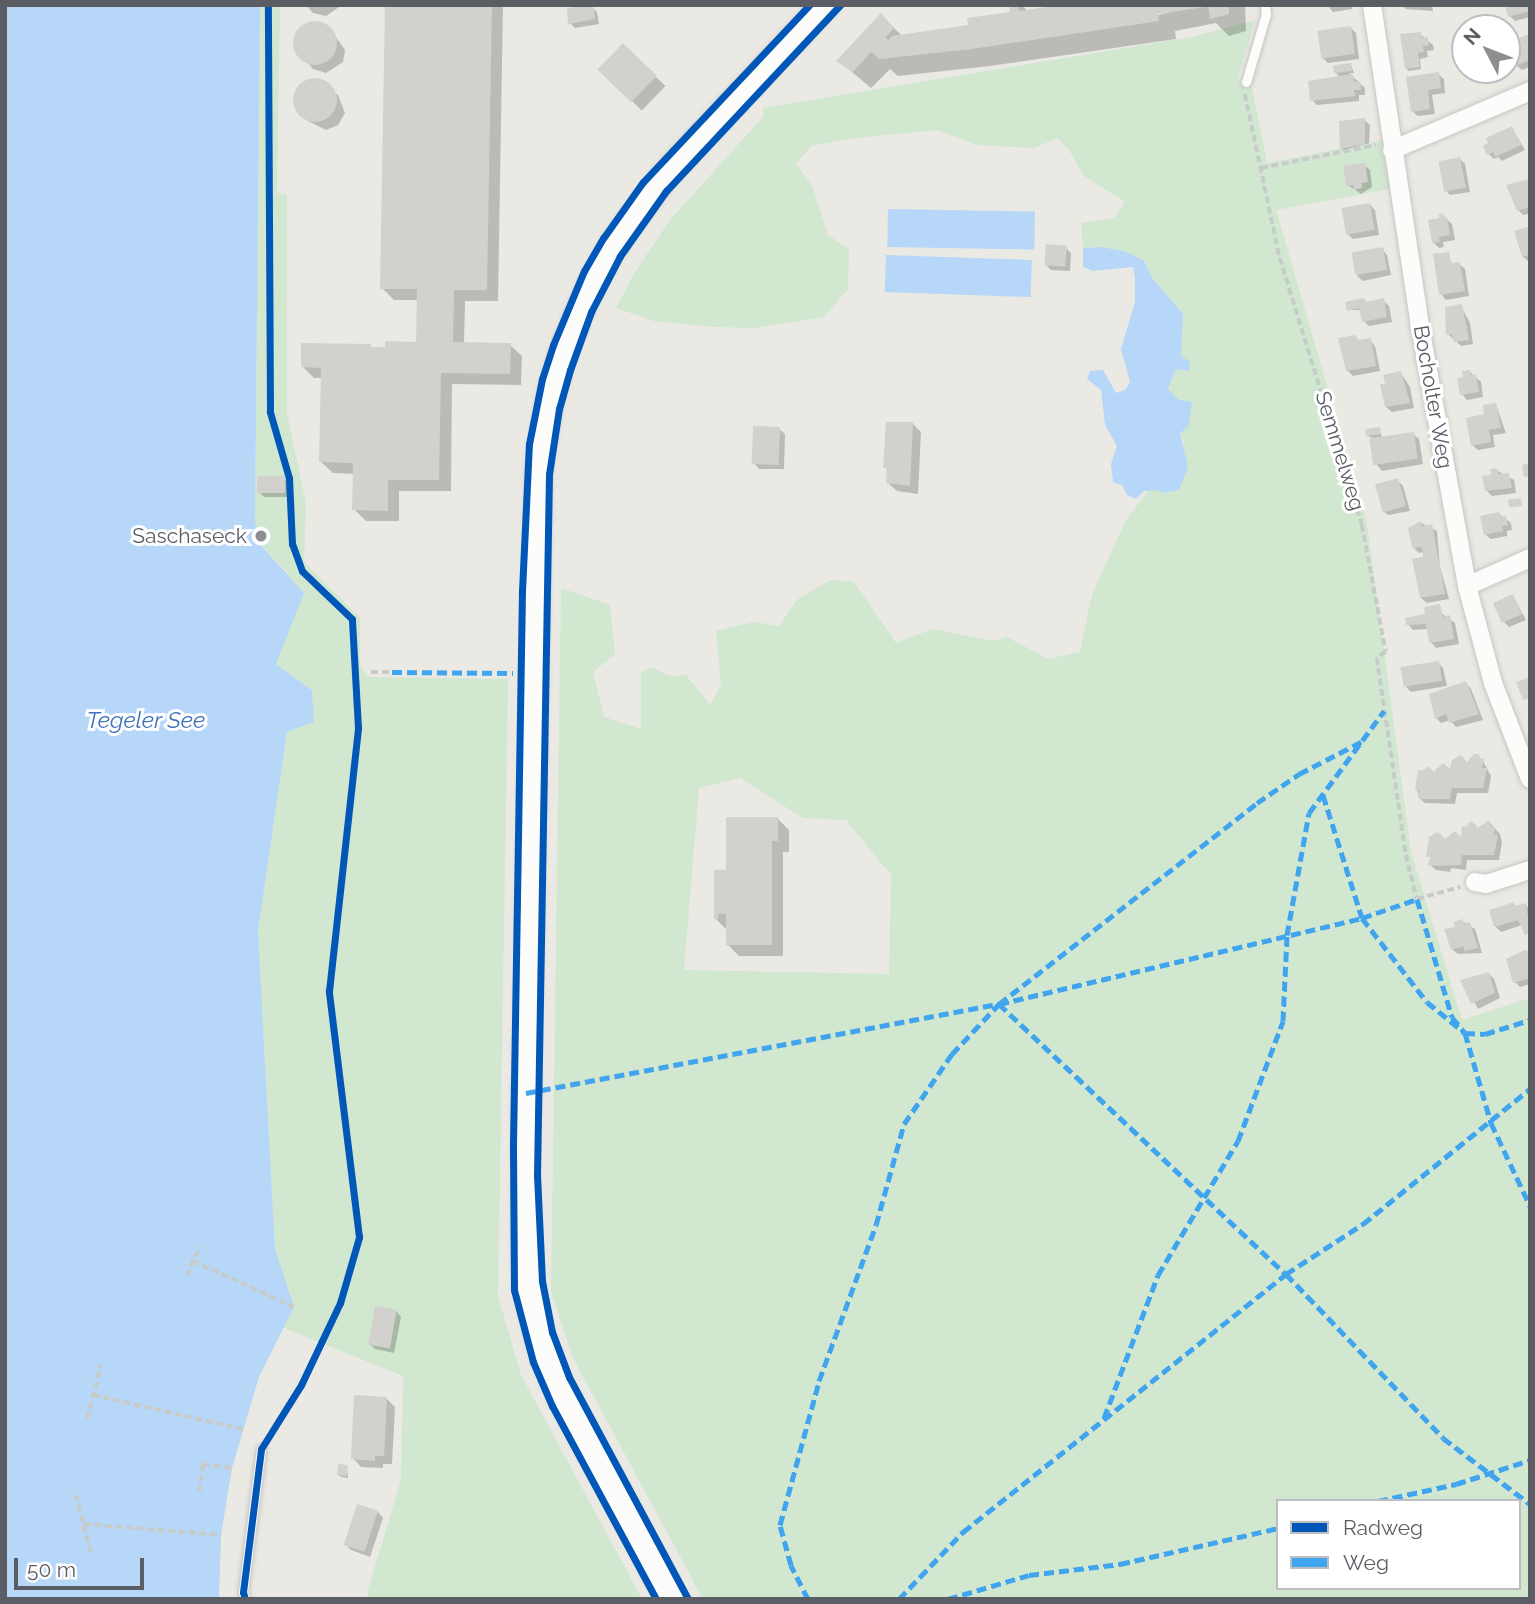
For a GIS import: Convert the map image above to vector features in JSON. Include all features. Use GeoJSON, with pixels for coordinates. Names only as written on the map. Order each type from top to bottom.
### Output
{"type":"FeatureCollection","features":[{"type":"Feature","properties":{"kind":"main road"},"geometry":{"type":"LineString","coordinates":[[673,1599],[554,1379],[540,1341],[528,1289],[524,1230],[539,464],[550,398],[564,348],[589,289],[619,236],[674,165],[825,5]]}},
{"type":"Feature","properties":{"kind":"street","name":"Bocholter Weg"},"geometry":{"type":"LineString","coordinates":[[1372,5],[1388,147],[1467,586],[1493,682],[1530,779]]}},
{"type":"Feature","properties":{"kind":"street"},"geometry":{"type":"LineString","coordinates":[[1388,147],[1530,91]]}},
{"type":"Feature","properties":{"kind":"street"},"geometry":{"type":"LineString","coordinates":[[1467,586],[1530,558]]}},
{"type":"Feature","properties":{"kind":"street"},"geometry":{"type":"LineString","coordinates":[[1475,882],[1486,884],[1530,870]]}},
{"type":"Feature","properties":{"kind":"lane"},"geometry":{"type":"LineString","coordinates":[[1246,82],[1266,14],[1265,5]]}},
{"type":"Feature","properties":{"kind":"lane"},"geometry":{"type":"LineString","coordinates":[[245,1599],[243,1592],[261,1449]]}},
{"type":"Feature","properties":{"kind":"path"},"geometry":{"type":"LineString","coordinates":[[1261,168],[1388,147]]}},
{"type":"Feature","properties":{"kind":"path"},"geometry":{"type":"LineString","coordinates":[[371,672],[392,672]]}},
{"type":"Feature","properties":{"kind":"path"},"geometry":{"type":"LineString","coordinates":[[186,1276],[200,1247]]}},
{"type":"Feature","properties":{"kind":"path"},"geometry":{"type":"LineString","coordinates":[[193,1261],[294,1307]]}},
{"type":"Feature","properties":{"kind":"path"},"geometry":{"type":"LineString","coordinates":[[87,1419],[101,1365]]}},
{"type":"Feature","properties":{"kind":"path"},"geometry":{"type":"LineString","coordinates":[[93,1395],[243,1429]]}},
{"type":"Feature","properties":{"kind":"path"},"geometry":{"type":"LineString","coordinates":[[199,1492],[202,1464],[232,1468]]}},
{"type":"Feature","properties":{"kind":"path"},"geometry":{"type":"LineString","coordinates":[[76,1495],[91,1554]]}},
{"type":"Feature","properties":{"kind":"path"},"geometry":{"type":"LineString","coordinates":[[84,1524],[221,1535]]}},
{"type":"Feature","properties":{"kind":"green space"},"geometry":{"type":"Polygon","coordinates":[[[260,5],[280,5],[277,193],[287,195],[287,414],[306,503],[304,562],[360,618],[360,666],[369,677],[508,679],[498,1296],[521,1375],[642,1599],[369,1599],[367,1593],[401,1480],[403,1376],[282,1327],[294,1307],[275,1250],[258,931],[287,732],[314,722],[312,690],[276,664],[288,573],[259,543],[255,519],[260,5]]]}},
{"type":"Feature","properties":{"kind":"green space"},"geometry":{"type":"Polygon","coordinates":[[[1255,20],[1237,81],[1251,83],[1267,163],[1383,140],[1390,189],[1276,210],[1367,523],[1411,852],[1462,1020],[1530,998],[1530,1599],[703,1599],[572,1356],[551,1291],[561,588],[610,605],[615,654],[593,672],[604,717],[641,729],[641,672],[653,667],[668,676],[686,675],[710,705],[721,685],[716,631],[754,622],[779,626],[798,599],[830,580],[854,582],[896,643],[932,629],[992,641],[1007,637],[1048,659],[1080,652],[1092,594],[1126,520],[1149,490],[1158,490],[1184,441],[1180,433],[1179,400],[1168,389],[1176,369],[1189,371],[1181,356],[1183,314],[1153,279],[1144,261],[1127,252],[1102,247],[1083,248],[1081,223],[1114,218],[1125,202],[1084,176],[1069,150],[1058,138],[1034,148],[976,145],[937,130],[848,139],[811,146],[796,164],[812,185],[828,235],[849,249],[848,289],[824,317],[755,328],[714,327],[654,321],[616,308],[635,272],[670,220],[763,117],[763,108],[1192,37],[1255,20]],[[740,778],[699,788],[684,970],[889,974],[891,875],[846,820],[803,818],[740,778]]]}},
{"type":"Feature","properties":{"kind":"water","name":"Tegeler See"},"geometry":{"type":"Polygon","coordinates":[[[5,5],[260,5],[255,519],[259,543],[304,593],[276,664],[312,690],[314,722],[287,732],[258,931],[275,1249],[294,1307],[259,1377],[232,1468],[221,1535],[219,1599],[5,1599],[5,5]]]}},
{"type":"Feature","properties":{"kind":"water"},"geometry":{"type":"Polygon","coordinates":[[[888,209],[1035,212],[1034,250],[887,247],[888,209]]]}},
{"type":"Feature","properties":{"kind":"water"},"geometry":{"type":"Polygon","coordinates":[[[1102,247],[1127,252],[1144,261],[1153,279],[1183,314],[1181,356],[1190,362],[1189,371],[1176,369],[1168,389],[1179,400],[1192,402],[1188,427],[1180,433],[1188,467],[1179,490],[1163,493],[1158,490],[1144,491],[1136,499],[1127,495],[1122,485],[1113,482],[1111,464],[1117,446],[1105,425],[1101,390],[1087,379],[1090,371],[1103,370],[1116,393],[1125,390],[1130,382],[1121,349],[1135,302],[1135,278],[1133,267],[1093,271],[1083,267],[1083,248],[1102,247]]]}},
{"type":"Feature","properties":{"kind":"water"},"geometry":{"type":"Polygon","coordinates":[[[886,255],[1032,260],[1031,297],[885,292],[886,255]]]}},
{"type":"Feature","properties":{"kind":"building"},"geometry":{"type":"Polygon","coordinates":[[[385,5],[492,5],[487,290],[454,290],[453,342],[511,343],[510,374],[441,373],[439,480],[388,480],[388,511],[352,510],[353,463],[319,462],[321,368],[301,367],[301,343],[371,344],[371,347],[385,347],[385,341],[416,342],[417,289],[380,289],[385,5]]]}},
{"type":"Feature","properties":{"kind":"building"},"geometry":{"type":"Polygon","coordinates":[[[593,5],[595,19],[568,24],[567,8],[593,5]]]}},
{"type":"Feature","properties":{"kind":"building"},"geometry":{"type":"Polygon","coordinates":[[[1009,5],[1018,5],[1019,11],[1058,5],[1205,7],[1158,14],[1159,21],[972,49],[879,59],[871,52],[853,72],[836,61],[881,13],[894,28],[886,37],[888,40],[892,36],[968,25],[967,18],[1010,12],[1009,5]]]}},
{"type":"Feature","properties":{"kind":"building"},"geometry":{"type":"Polygon","coordinates":[[[1208,5],[1229,5],[1229,14],[1210,19],[1208,5]]]}},
{"type":"Feature","properties":{"kind":"building"},"geometry":{"type":"Polygon","coordinates":[[[1505,5],[1530,5],[1530,11],[1507,14],[1505,5]]]}},
{"type":"Feature","properties":{"kind":"building"},"geometry":{"type":"Polygon","coordinates":[[[315,21],[330,28],[337,43],[330,58],[315,65],[300,58],[293,43],[300,28],[315,21]]]}},
{"type":"Feature","properties":{"kind":"building"},"geometry":{"type":"Polygon","coordinates":[[[1351,26],[1355,54],[1321,58],[1317,31],[1351,26]]]}},
{"type":"Feature","properties":{"kind":"building"},"geometry":{"type":"Polygon","coordinates":[[[1421,32],[1422,38],[1428,37],[1429,45],[1423,46],[1424,52],[1418,53],[1420,67],[1405,69],[1400,34],[1421,32]]]}},
{"type":"Feature","properties":{"kind":"building"},"geometry":{"type":"Polygon","coordinates":[[[1530,36],[1530,60],[1521,64],[1521,37],[1530,36]]]}},
{"type":"Feature","properties":{"kind":"building"},"geometry":{"type":"Polygon","coordinates":[[[623,43],[657,76],[631,102],[597,70],[623,43]]]}},
{"type":"Feature","properties":{"kind":"building"},"geometry":{"type":"Polygon","coordinates":[[[1351,63],[1352,71],[1334,73],[1333,65],[1351,63]]]}},
{"type":"Feature","properties":{"kind":"building"},"geometry":{"type":"Polygon","coordinates":[[[1439,72],[1441,88],[1428,90],[1430,109],[1411,112],[1406,77],[1439,72]]]}},
{"type":"Feature","properties":{"kind":"building"},"geometry":{"type":"Polygon","coordinates":[[[1353,74],[1354,82],[1360,81],[1361,90],[1354,90],[1355,96],[1310,101],[1308,81],[1353,74]]]}},
{"type":"Feature","properties":{"kind":"building"},"geometry":{"type":"Polygon","coordinates":[[[315,78],[330,85],[337,100],[330,115],[315,122],[300,115],[293,100],[300,85],[315,78]]]}},
{"type":"Feature","properties":{"kind":"building"},"geometry":{"type":"Polygon","coordinates":[[[1365,118],[1365,144],[1340,149],[1339,121],[1365,118]]]}},
{"type":"Feature","properties":{"kind":"building"},"geometry":{"type":"Polygon","coordinates":[[[1512,126],[1521,145],[1495,157],[1493,152],[1487,155],[1483,146],[1488,143],[1486,138],[1512,126]]]}},
{"type":"Feature","properties":{"kind":"building"},"geometry":{"type":"Polygon","coordinates":[[[1460,157],[1466,187],[1444,192],[1438,161],[1460,157]]]}},
{"type":"Feature","properties":{"kind":"building"},"geometry":{"type":"Polygon","coordinates":[[[1365,163],[1368,182],[1362,183],[1362,188],[1354,190],[1353,185],[1346,186],[1343,166],[1365,163]]]}},
{"type":"Feature","properties":{"kind":"building"},"geometry":{"type":"Polygon","coordinates":[[[1530,179],[1530,207],[1517,211],[1506,185],[1530,179]]]}},
{"type":"Feature","properties":{"kind":"building"},"geometry":{"type":"Polygon","coordinates":[[[1370,203],[1375,230],[1346,235],[1341,208],[1370,203]]]}},
{"type":"Feature","properties":{"kind":"building"},"geometry":{"type":"Polygon","coordinates":[[[1443,213],[1444,217],[1447,217],[1450,235],[1439,237],[1440,242],[1432,243],[1428,220],[1439,218],[1439,214],[1443,213]]]}},
{"type":"Feature","properties":{"kind":"building"},"geometry":{"type":"Polygon","coordinates":[[[1530,226],[1530,255],[1522,257],[1514,231],[1530,226]]]}},
{"type":"Feature","properties":{"kind":"building"},"geometry":{"type":"Polygon","coordinates":[[[1046,244],[1067,246],[1065,267],[1044,265],[1046,244]]]}},
{"type":"Feature","properties":{"kind":"building"},"geometry":{"type":"Polygon","coordinates":[[[1383,247],[1387,270],[1355,275],[1351,253],[1383,247]]]}},
{"type":"Feature","properties":{"kind":"building"},"geometry":{"type":"Polygon","coordinates":[[[1449,252],[1451,263],[1460,262],[1465,291],[1439,295],[1433,254],[1449,252]]]}},
{"type":"Feature","properties":{"kind":"building"},"geometry":{"type":"Polygon","coordinates":[[[1364,298],[1365,302],[1384,298],[1387,317],[1362,322],[1359,308],[1347,311],[1345,302],[1364,298]]]}},
{"type":"Feature","properties":{"kind":"building"},"geometry":{"type":"Polygon","coordinates":[[[1462,304],[1469,340],[1454,342],[1452,334],[1446,335],[1445,307],[1462,304]]]}},
{"type":"Feature","properties":{"kind":"building"},"geometry":{"type":"Polygon","coordinates":[[[1356,335],[1357,340],[1371,338],[1376,366],[1346,371],[1338,338],[1356,335]]]}},
{"type":"Feature","properties":{"kind":"building"},"geometry":{"type":"Polygon","coordinates":[[[1470,370],[1471,375],[1476,375],[1479,392],[1460,395],[1457,378],[1463,377],[1462,371],[1470,370]]]}},
{"type":"Feature","properties":{"kind":"building"},"geometry":{"type":"Polygon","coordinates":[[[1401,371],[1410,403],[1385,407],[1380,384],[1385,384],[1383,375],[1401,371]]]}},
{"type":"Feature","properties":{"kind":"building"},"geometry":{"type":"Polygon","coordinates":[[[1496,403],[1501,428],[1489,430],[1491,442],[1471,446],[1466,418],[1484,414],[1483,405],[1496,403]]]}},
{"type":"Feature","properties":{"kind":"building"},"geometry":{"type":"Polygon","coordinates":[[[886,422],[913,422],[910,486],[886,483],[887,468],[883,468],[886,422]]]}},
{"type":"Feature","properties":{"kind":"building"},"geometry":{"type":"Polygon","coordinates":[[[753,426],[780,427],[779,465],[752,464],[753,426]]]}},
{"type":"Feature","properties":{"kind":"building"},"geometry":{"type":"Polygon","coordinates":[[[1380,427],[1381,434],[1366,436],[1365,429],[1380,427]]]}},
{"type":"Feature","properties":{"kind":"building"},"geometry":{"type":"Polygon","coordinates":[[[1414,432],[1418,459],[1373,465],[1369,438],[1414,432]]]}},
{"type":"Feature","properties":{"kind":"building"},"geometry":{"type":"Polygon","coordinates":[[[1530,463],[1530,476],[1524,477],[1522,465],[1530,463]]]}},
{"type":"Feature","properties":{"kind":"building"},"geometry":{"type":"Polygon","coordinates":[[[1497,468],[1498,474],[1509,473],[1512,488],[1485,491],[1482,476],[1491,475],[1490,469],[1497,468]]]}},
{"type":"Feature","properties":{"kind":"building"},"geometry":{"type":"Polygon","coordinates":[[[257,476],[285,476],[285,493],[257,493],[257,476]]]}},
{"type":"Feature","properties":{"kind":"building"},"geometry":{"type":"Polygon","coordinates":[[[1398,478],[1406,506],[1383,512],[1375,485],[1398,478]]]}},
{"type":"Feature","properties":{"kind":"building"},"geometry":{"type":"Polygon","coordinates":[[[1521,498],[1522,506],[1509,508],[1508,500],[1521,498]]]}},
{"type":"Feature","properties":{"kind":"building"},"geometry":{"type":"Polygon","coordinates":[[[1499,512],[1501,517],[1506,516],[1508,525],[1502,526],[1503,531],[1484,535],[1480,516],[1499,512]]]}},
{"type":"Feature","properties":{"kind":"building"},"geometry":{"type":"Polygon","coordinates":[[[1421,521],[1422,526],[1432,524],[1445,594],[1420,598],[1412,559],[1423,557],[1422,547],[1412,548],[1408,528],[1421,521]]]}},
{"type":"Feature","properties":{"kind":"building"},"geometry":{"type":"Polygon","coordinates":[[[1513,594],[1522,614],[1502,623],[1493,603],[1513,594]]]}},
{"type":"Feature","properties":{"kind":"building"},"geometry":{"type":"Polygon","coordinates":[[[1440,604],[1443,617],[1450,615],[1454,639],[1429,643],[1426,624],[1406,625],[1405,618],[1425,614],[1424,607],[1440,604]]]}},
{"type":"Feature","properties":{"kind":"building"},"geometry":{"type":"Polygon","coordinates":[[[1439,661],[1442,681],[1404,687],[1400,667],[1439,661]]]}},
{"type":"Feature","properties":{"kind":"building"},"geometry":{"type":"Polygon","coordinates":[[[1530,677],[1530,698],[1523,700],[1516,682],[1530,677]]]}},
{"type":"Feature","properties":{"kind":"building"},"geometry":{"type":"Polygon","coordinates":[[[1466,681],[1479,714],[1449,723],[1446,714],[1435,719],[1429,694],[1466,681]]]}},
{"type":"Feature","properties":{"kind":"building"},"geometry":{"type":"Polygon","coordinates":[[[1474,754],[1479,754],[1480,758],[1484,759],[1482,768],[1487,768],[1483,788],[1452,788],[1450,799],[1418,799],[1419,791],[1415,790],[1418,770],[1428,766],[1434,772],[1443,763],[1450,769],[1452,760],[1461,755],[1467,762],[1474,754]]]}},
{"type":"Feature","properties":{"kind":"building"},"geometry":{"type":"Polygon","coordinates":[[[726,817],[778,817],[778,841],[772,841],[772,945],[726,945],[726,914],[718,914],[718,919],[714,919],[714,870],[726,870],[726,817]]]}},
{"type":"Feature","properties":{"kind":"building"},"geometry":{"type":"Polygon","coordinates":[[[1489,820],[1491,826],[1495,827],[1494,835],[1498,835],[1494,855],[1462,855],[1461,865],[1428,866],[1430,857],[1426,857],[1429,837],[1438,832],[1445,839],[1455,831],[1461,837],[1462,826],[1467,827],[1472,821],[1478,828],[1489,820]]]}},
{"type":"Feature","properties":{"kind":"building"},"geometry":{"type":"Polygon","coordinates":[[[1514,902],[1515,906],[1526,903],[1530,932],[1525,935],[1518,920],[1494,927],[1489,910],[1514,902]]]}},
{"type":"Feature","properties":{"kind":"building"},"geometry":{"type":"Polygon","coordinates":[[[1463,919],[1464,924],[1470,922],[1478,948],[1465,951],[1463,946],[1451,950],[1444,929],[1455,927],[1453,922],[1463,919]]]}},
{"type":"Feature","properties":{"kind":"building"},"geometry":{"type":"Polygon","coordinates":[[[1525,950],[1530,952],[1530,978],[1513,983],[1506,959],[1525,950]]]}},
{"type":"Feature","properties":{"kind":"building"},"geometry":{"type":"Polygon","coordinates":[[[1489,972],[1495,993],[1471,1004],[1460,980],[1489,972]]]}},
{"type":"Feature","properties":{"kind":"building"},"geometry":{"type":"Polygon","coordinates":[[[375,1306],[397,1310],[390,1348],[368,1344],[375,1306]]]}},
{"type":"Feature","properties":{"kind":"building"},"geometry":{"type":"Polygon","coordinates":[[[354,1395],[387,1397],[384,1456],[375,1456],[375,1461],[351,1459],[354,1395]]]}},
{"type":"Feature","properties":{"kind":"building"},"geometry":{"type":"Polygon","coordinates":[[[338,1464],[348,1465],[347,1476],[337,1475],[338,1464]]]}},
{"type":"Feature","properties":{"kind":"building"},"geometry":{"type":"Polygon","coordinates":[[[357,1504],[378,1511],[365,1552],[344,1545],[357,1504]]]}},
{"type":"Feature","properties":{"kind":"marked path"},"geometry":{"type":"LineString","coordinates":[[392,672],[513,673]]}},
{"type":"Feature","properties":{"kind":"marked path"},"geometry":{"type":"LineString","coordinates":[[1104,1418],[1158,1275],[1238,1141],[1283,1021],[1287,935],[1309,813],[1384,711]]}},
{"type":"Feature","properties":{"kind":"marked path"},"geometry":{"type":"LineString","coordinates":[[808,1599],[791,1565],[780,1525],[819,1381],[876,1225],[904,1124],[952,1054],[999,1004],[1257,803],[1299,774],[1365,740]]}},
{"type":"Feature","properties":{"kind":"marked path"},"geometry":{"type":"LineString","coordinates":[[1323,795],[1362,918],[1427,1002],[1465,1033],[1485,1034],[1530,1020]]}},
{"type":"Feature","properties":{"kind":"marked path"},"geometry":{"type":"LineString","coordinates":[[526,1093],[999,1004],[1362,918],[1417,899],[1452,1017],[1465,1033],[1491,1123],[1530,1206]]}},
{"type":"Feature","properties":{"kind":"marked path"},"geometry":{"type":"LineString","coordinates":[[999,1004],[1286,1274],[1443,1438],[1530,1504]]}},
{"type":"Feature","properties":{"kind":"marked path"},"geometry":{"type":"LineString","coordinates":[[899,1599],[963,1532],[1286,1274],[1363,1224],[1530,1089]]}},
{"type":"Feature","properties":{"kind":"marked path"},"geometry":{"type":"LineString","coordinates":[[1387,1499],[1456,1484],[1530,1460]]}},
{"type":"Feature","properties":{"kind":"marked path"},"geometry":{"type":"LineString","coordinates":[[948,1599],[1029,1575],[1120,1564],[1276,1528]]}},
{"type":"Feature","properties":{"kind":"cycle path"},"geometry":{"type":"LineString","coordinates":[[245,1599],[243,1592],[261,1449],[301,1385],[340,1303],[359,1237],[329,991],[358,728],[352,619],[302,571],[292,544],[289,478],[270,412],[268,5]]}},
{"type":"Feature","properties":{"kind":"cycle path"},"geometry":{"type":"LineString","coordinates":[[656,1599],[552,1406],[533,1362],[514,1290],[513,1145],[522,591],[529,444],[542,379],[553,345],[584,271],[604,237],[643,182],[809,5]]}},
{"type":"Feature","properties":{"kind":"cycle path"},"geometry":{"type":"LineString","coordinates":[[688,1599],[569,1377],[552,1332],[542,1281],[537,1175],[549,474],[559,409],[570,370],[591,312],[620,256],[666,191],[840,5]]}},
{"type":"Feature","properties":{"kind":"place","name":"Saschaseck"},"geometry":{"type":"Point","coordinates":[261,536]}}]}
